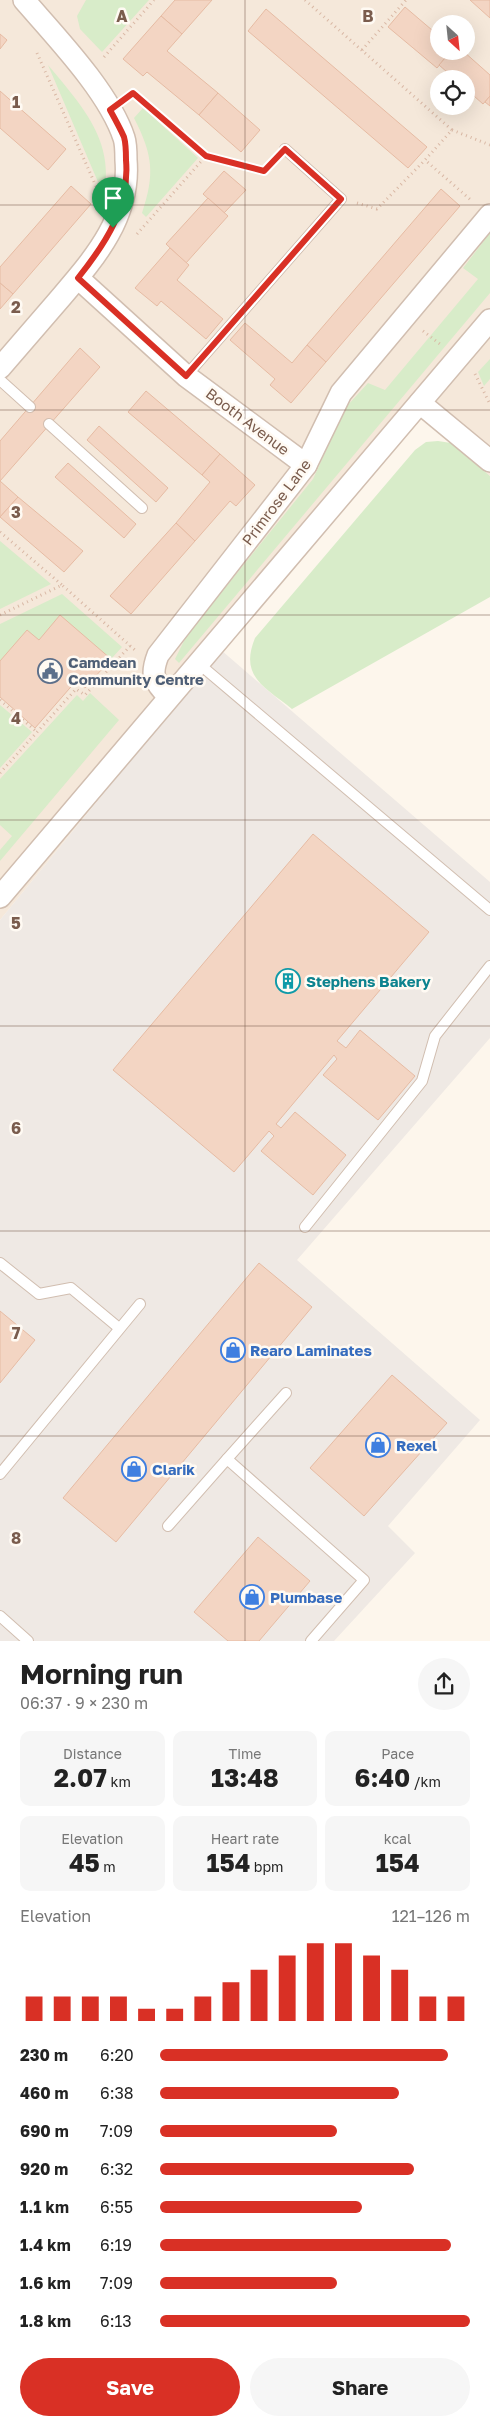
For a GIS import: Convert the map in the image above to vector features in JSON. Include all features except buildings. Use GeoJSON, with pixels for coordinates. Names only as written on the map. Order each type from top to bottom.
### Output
{"type":"FeatureCollection","features":[{"type":"Feature","properties":{"kind":"street"},"geometry":{"type":"LineString","coordinates":[[0,368],[102,249],[116,222],[125,195],[127,168],[124,139],[110,110],[33,3]]}},
{"type":"Feature","properties":{"kind":"street","name":"Primrose Lane"},"geometry":{"type":"LineString","coordinates":[[153,666],[158,655],[306,465],[340,392],[490,215]]}},
{"type":"Feature","properties":{"kind":"street","name":"Booth Avenue"},"geometry":{"type":"LineString","coordinates":[[78,278],[186,376],[306,465]]}},
{"type":"Feature","properties":{"kind":"street"},"geometry":{"type":"LineString","coordinates":[[0,897],[168,696],[490,320]]}},
{"type":"Feature","properties":{"kind":"street"},"geometry":{"type":"LineString","coordinates":[[420,403],[490,461]]}},
{"type":"Feature","properties":{"kind":"street"},"geometry":{"type":"LineString","coordinates":[[153,666],[154,679],[168,696]]}},
{"type":"Feature","properties":{"kind":"lane"},"geometry":{"type":"LineString","coordinates":[[186,376],[341,199],[285,149]]}},
{"type":"Feature","properties":{"kind":"lane"},"geometry":{"type":"LineString","coordinates":[[0,380],[30,407]]}},
{"type":"Feature","properties":{"kind":"lane"},"geometry":{"type":"LineString","coordinates":[[49,424],[142,508]]}},
{"type":"Feature","properties":{"kind":"lane"},"geometry":{"type":"LineString","coordinates":[[198,663],[490,910]]}},
{"type":"Feature","properties":{"kind":"lane"},"geometry":{"type":"LineString","coordinates":[[305,1227],[422,1081],[435,1036],[490,966]]}},
{"type":"Feature","properties":{"kind":"lane"},"geometry":{"type":"LineString","coordinates":[[0,1263],[39,1294],[71,1288],[119,1328]]}},
{"type":"Feature","properties":{"kind":"lane"},"geometry":{"type":"LineString","coordinates":[[0,1474],[140,1304]]}},
{"type":"Feature","properties":{"kind":"lane"},"geometry":{"type":"LineString","coordinates":[[168,1526],[286,1393]]}},
{"type":"Feature","properties":{"kind":"lane"},"geometry":{"type":"LineString","coordinates":[[227,1459],[364,1580],[311,1641]]}},
{"type":"Feature","properties":{"kind":"lane"},"geometry":{"type":"LineString","coordinates":[[0,1616],[28,1641]]}},
{"type":"Feature","properties":{"kind":"path"},"geometry":{"type":"LineString","coordinates":[[87,76],[154,0]]}},
{"type":"Feature","properties":{"kind":"path"},"geometry":{"type":"LineString","coordinates":[[305,0],[452,130],[490,145]]}},
{"type":"Feature","properties":{"kind":"path"},"geometry":{"type":"LineString","coordinates":[[362,50],[406,0]]}},
{"type":"Feature","properties":{"kind":"path"},"geometry":{"type":"LineString","coordinates":[[36,52],[99,194]]}},
{"type":"Feature","properties":{"kind":"path"},"geometry":{"type":"LineString","coordinates":[[110,110],[133,93],[206,156],[264,171],[285,149]]}},
{"type":"Feature","properties":{"kind":"path"},"geometry":{"type":"LineString","coordinates":[[341,199],[377,209],[452,130]]}},
{"type":"Feature","properties":{"kind":"path"},"geometry":{"type":"LineString","coordinates":[[130,241],[206,156]]}},
{"type":"Feature","properties":{"kind":"path"},"geometry":{"type":"LineString","coordinates":[[425,160],[490,215]]}},
{"type":"Feature","properties":{"kind":"path"},"geometry":{"type":"LineString","coordinates":[[406,316],[474,371],[490,404]]}},
{"type":"Feature","properties":{"kind":"path"},"geometry":{"type":"LineString","coordinates":[[0,532],[153,666]]}},
{"type":"Feature","properties":{"kind":"path"},"geometry":{"type":"LineString","coordinates":[[0,615],[62,585]]}},
{"type":"Feature","properties":{"kind":"path"},"geometry":{"type":"LineString","coordinates":[[0,773],[76,689],[85,695],[130,646]]}},
{"type":"Feature","properties":{"kind":"path"},"geometry":{"type":"LineString","coordinates":[[0,700],[37,732]]}},
{"type":"Feature","properties":{"kind":"shaded area"},"geometry":{"type":"Polygon","coordinates":[[[0,0],[490,0],[490,476],[421,418],[221,650],[0,920],[0,0]]]}},
{"type":"Feature","properties":{"kind":"shaded area"},"geometry":{"type":"Polygon","coordinates":[[[221,650],[490,882],[490,1038],[297,1260],[480,1420],[388,1526],[415,1553],[334,1641],[0,1641],[0,920],[221,650]]]}},
{"type":"Feature","properties":{"kind":"green space"},"geometry":{"type":"Polygon","coordinates":[[[86,0],[149,0],[102,52],[80,29],[77,16],[86,0]]]}},
{"type":"Feature","properties":{"kind":"green space"},"geometry":{"type":"Polygon","coordinates":[[[48,65],[84,110],[100,141],[105,158],[104,196],[48,65]]]}},
{"type":"Feature","properties":{"kind":"green space"},"geometry":{"type":"Polygon","coordinates":[[[143,108],[198,158],[146,217],[142,213],[149,187],[150,165],[145,143],[134,118],[143,108]]]}},
{"type":"Feature","properties":{"kind":"green space"},"geometry":{"type":"Polygon","coordinates":[[[490,233],[490,293],[179,663],[175,659],[187,635],[313,479],[346,407],[368,383],[385,390],[478,279],[463,268],[490,233]]]}},
{"type":"Feature","properties":{"kind":"green space"},"geometry":{"type":"Polygon","coordinates":[[[490,359],[490,379],[484,386],[478,372],[490,359]]]}},
{"type":"Feature","properties":{"kind":"green space"},"geometry":{"type":"Polygon","coordinates":[[[426,442],[451,443],[490,476],[490,597],[292,709],[257,680],[250,662],[255,638],[415,450],[426,442]]]}},
{"type":"Feature","properties":{"kind":"green space"},"geometry":{"type":"Polygon","coordinates":[[[0,541],[51,584],[0,609],[0,541]]]}},
{"type":"Feature","properties":{"kind":"green space"},"geometry":{"type":"Polygon","coordinates":[[[62,594],[122,647],[111,659],[60,616],[39,640],[0,661],[0,624],[62,594]]]}},
{"type":"Feature","properties":{"kind":"green space"},"geometry":{"type":"Polygon","coordinates":[[[90,693],[119,720],[0,861],[0,850],[12,836],[0,825],[0,779],[77,695],[83,701],[90,693]]]}},
{"type":"Feature","properties":{"kind":"green space"},"geometry":{"type":"Polygon","coordinates":[[[0,705],[32,732],[0,768],[0,705]]]}},
{"type":"Feature","properties":{"kind":"place","name":"Camdean Community Centre"},"geometry":{"type":"Point","coordinates":[50,671]}},
{"type":"Feature","properties":{"kind":"place","name":"Stephens Bakery"},"geometry":{"type":"Point","coordinates":[288,981]}},
{"type":"Feature","properties":{"kind":"place","name":"Rearo Laminates"},"geometry":{"type":"Point","coordinates":[233,1350]}},
{"type":"Feature","properties":{"kind":"place","name":"Rexel"},"geometry":{"type":"Point","coordinates":[378,1445]}},
{"type":"Feature","properties":{"kind":"place","name":"Clarik"},"geometry":{"type":"Point","coordinates":[134,1469]}},
{"type":"Feature","properties":{"kind":"place","name":"Plumbase"},"geometry":{"type":"Point","coordinates":[252,1597]}},
{"type":"Feature","properties":{"kind":"route"},"geometry":{"type":"LineString","coordinates":[[133,93],[206,156],[264,171],[285,149],[341,199],[186,376],[78,278],[102,249],[113,228],[125,195],[127,168],[124,139],[110,110],[133,93]]}}]}
